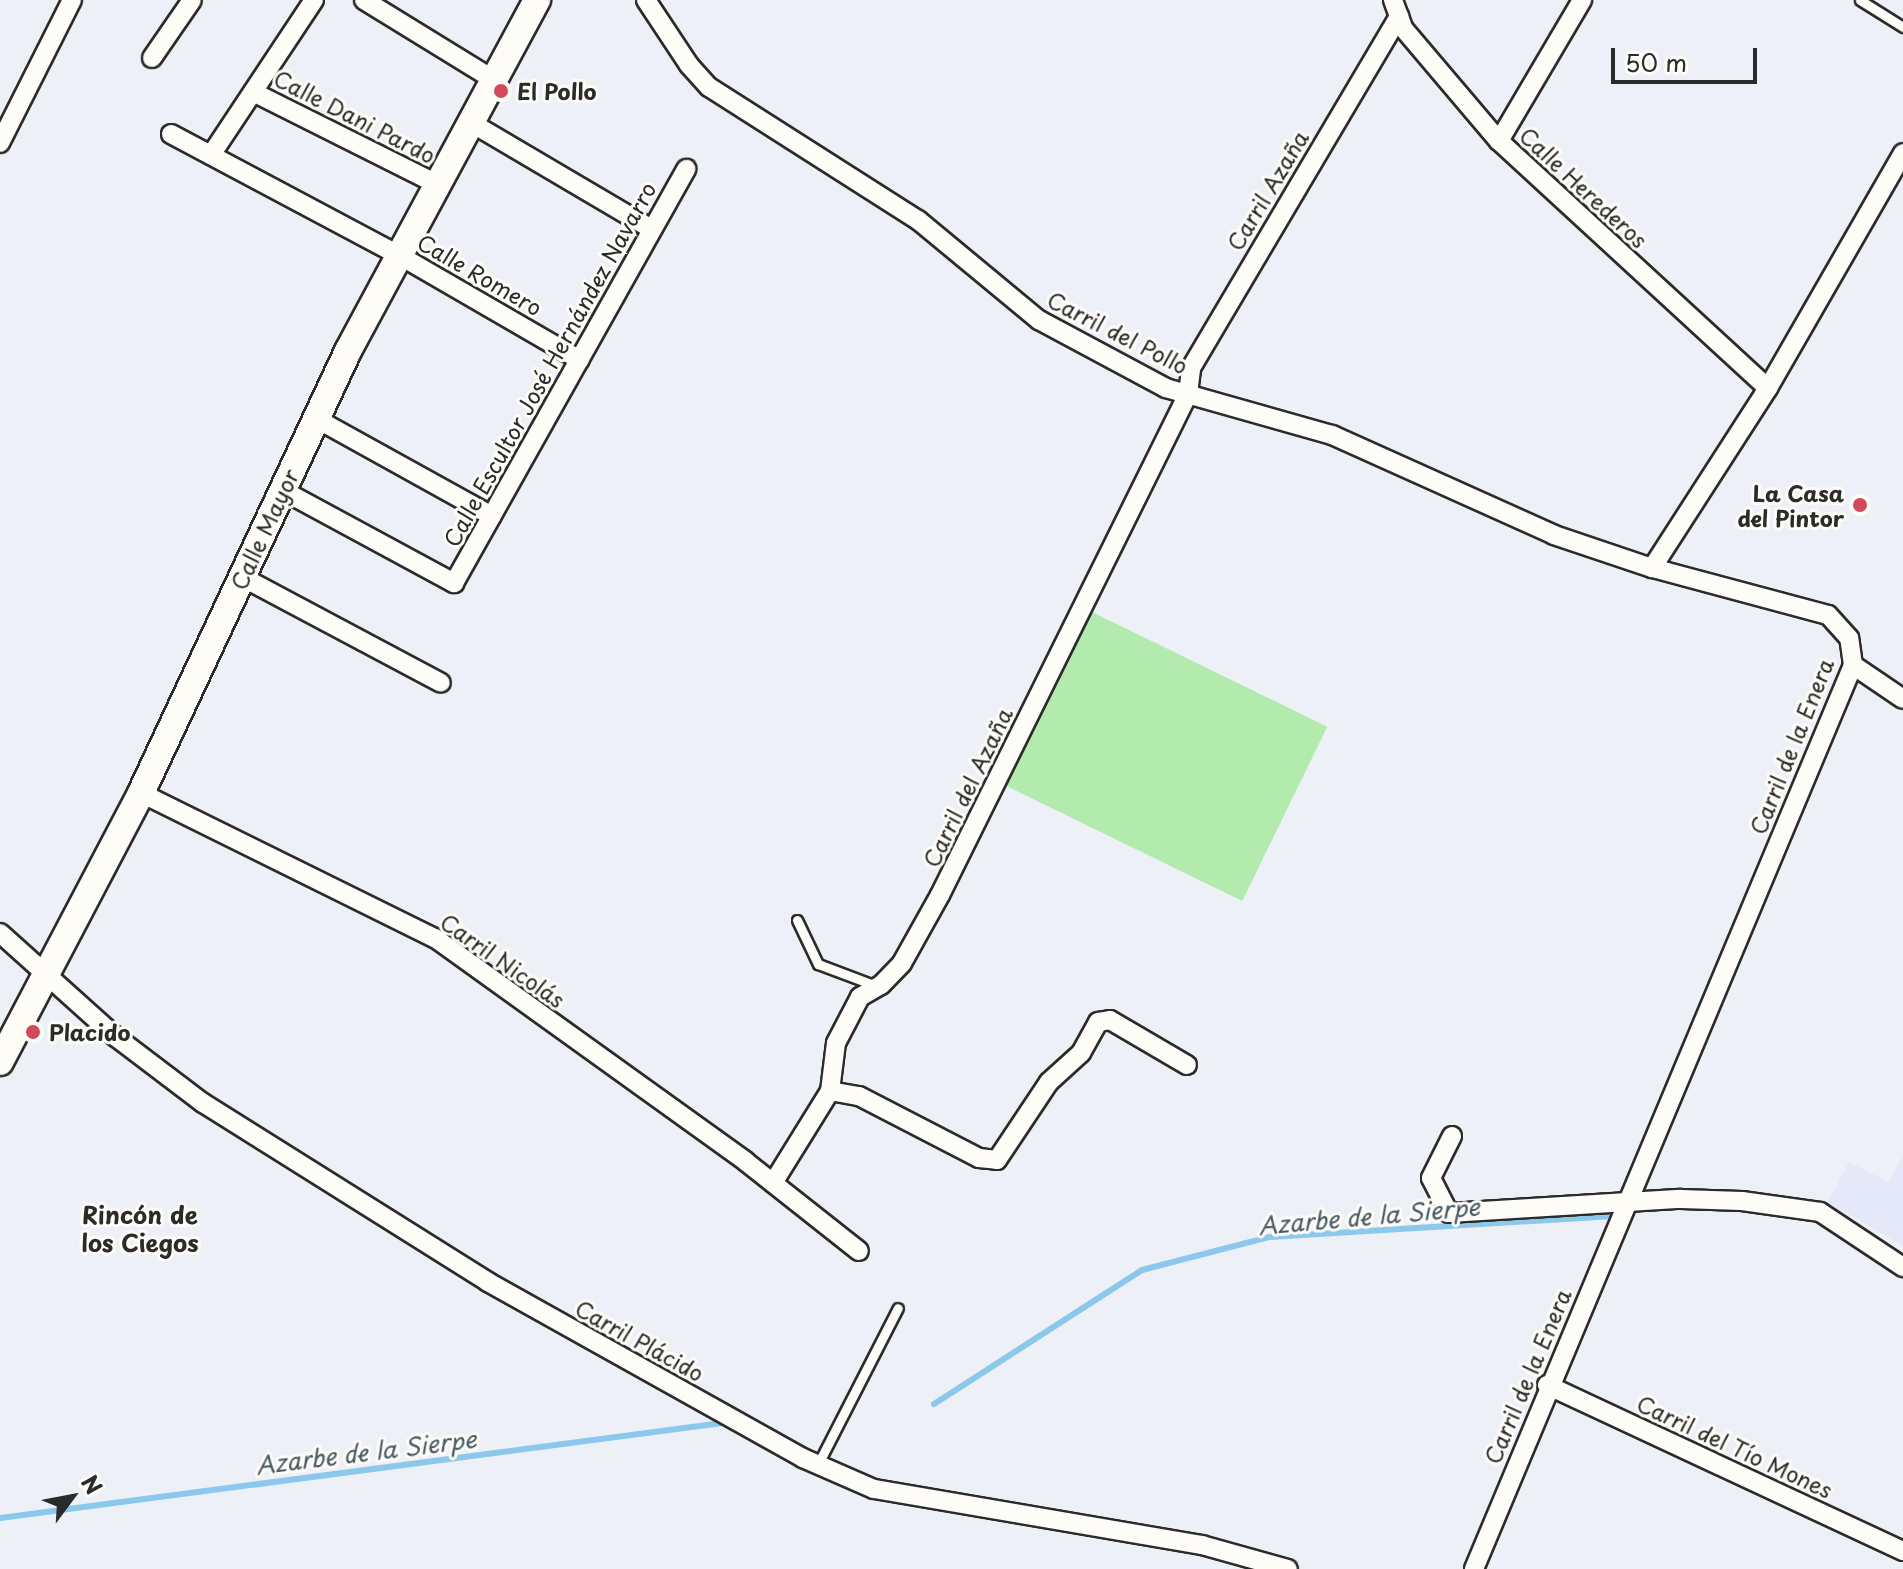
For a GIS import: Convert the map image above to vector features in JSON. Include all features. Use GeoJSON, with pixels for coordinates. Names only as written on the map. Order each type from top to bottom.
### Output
{"type":"FeatureCollection","features":[{"type":"Feature","properties":{"kind":"main road","name":"Calle Mayor"},"geometry":{"type":"LineString","coordinates":[[0,1062],[141,793],[315,418],[397,254],[537,0]]}},
{"type":"Feature","properties":{"kind":"street"},"geometry":{"type":"LineString","coordinates":[[0,143],[72,0]]}},
{"type":"Feature","properties":{"kind":"street"},"geometry":{"type":"LineString","coordinates":[[152,58],[192,0]]}},
{"type":"Feature","properties":{"kind":"street"},"geometry":{"type":"LineString","coordinates":[[211,155],[314,0]]}},
{"type":"Feature","properties":{"kind":"street"},"geometry":{"type":"LineString","coordinates":[[364,0],[494,80]]}},
{"type":"Feature","properties":{"kind":"street","name":"Carril del Pollo"},"geometry":{"type":"LineString","coordinates":[[646,0],[689,65],[738,109],[918,220],[1039,320],[1166,388],[1332,435],[1554,535],[1652,568]]}},
{"type":"Feature","properties":{"kind":"street"},"geometry":{"type":"LineString","coordinates":[[1499,141],[1582,0]]}},
{"type":"Feature","properties":{"kind":"street","name":"Carril Azaña"},"geometry":{"type":"LineString","coordinates":[[1188,394],[1191,368],[1396,8]]}},
{"type":"Feature","properties":{"kind":"street","name":"Calle Herederos"},"geometry":{"type":"LineString","coordinates":[[1396,8],[1403,28],[1499,141],[1768,388]]}},
{"type":"Feature","properties":{"kind":"street","name":"Calle Dani Pardo"},"geometry":{"type":"LineString","coordinates":[[253,92],[435,183]]}},
{"type":"Feature","properties":{"kind":"street"},"geometry":{"type":"LineString","coordinates":[[470,122],[652,229]]}},
{"type":"Feature","properties":{"kind":"street","name":"Calle Romero"},"geometry":{"type":"LineString","coordinates":[[171,134],[397,254],[580,360]]}},
{"type":"Feature","properties":{"kind":"street"},"geometry":{"type":"LineString","coordinates":[[1652,568],[1768,388],[1903,153]]}},
{"type":"Feature","properties":{"kind":"street","name":"Calle Escultor José Hernández Navarro"},"geometry":{"type":"LineString","coordinates":[[282,490],[454,583],[686,169]]}},
{"type":"Feature","properties":{"kind":"street","name":"Carril del Azaña"},"geometry":{"type":"LineString","coordinates":[[773,1183],[830,1091],[836,1043],[860,997],[881,985],[902,963],[940,895],[1188,394]]}},
{"type":"Feature","properties":{"kind":"street"},"geometry":{"type":"LineString","coordinates":[[315,418],[492,516]]}},
{"type":"Feature","properties":{"kind":"street","name":"Carril de la Enera"},"geometry":{"type":"LineString","coordinates":[[1474,1569],[1547,1385],[1627,1204],[1853,665],[1849,638],[1828,615],[1652,568]]}},
{"type":"Feature","properties":{"kind":"street"},"geometry":{"type":"LineString","coordinates":[[242,577],[441,683]]}},
{"type":"Feature","properties":{"kind":"street"},"geometry":{"type":"LineString","coordinates":[[1853,665],[1903,699]]}},
{"type":"Feature","properties":{"kind":"street","name":"Carril Nicolás"},"geometry":{"type":"LineString","coordinates":[[141,793],[435,938],[773,1183],[859,1251]]}},
{"type":"Feature","properties":{"kind":"street","name":"Carril Plácido"},"geometry":{"type":"LineString","coordinates":[[0,933],[116,1037],[203,1103],[488,1282],[818,1464],[874,1489],[1202,1545],[1288,1569]]}},
{"type":"Feature","properties":{"kind":"street"},"geometry":{"type":"LineString","coordinates":[[830,1091],[859,1096],[979,1158],[997,1160],[1049,1082],[1081,1053],[1098,1022],[1110,1020],[1187,1065]]}},
{"type":"Feature","properties":{"kind":"street"},"geometry":{"type":"LineString","coordinates":[[1452,1136],[1431,1178],[1449,1213],[1742,1201],[1820,1212],[1903,1267]]}},
{"type":"Feature","properties":{"kind":"street","name":"Carril del Tío Mones"},"geometry":{"type":"LineString","coordinates":[[1547,1385],[1903,1551]]}},
{"type":"Feature","properties":{"kind":"lane"},"geometry":{"type":"LineString","coordinates":[[1860,0],[1903,27]]}},
{"type":"Feature","properties":{"kind":"lane"},"geometry":{"type":"LineString","coordinates":[[797,920],[818,964],[855,982],[881,985]]}},
{"type":"Feature","properties":{"kind":"lane"},"geometry":{"type":"LineString","coordinates":[[818,1464],[898,1308]]}},
{"type":"Feature","properties":{"kind":"shaded area"},"geometry":{"type":"Polygon","coordinates":[[[1903,1157],[1903,1246],[1828,1202],[1849,1162],[1888,1182],[1903,1157]]]}},
{"type":"Feature","properties":{"kind":"green space"},"geometry":{"type":"Polygon","coordinates":[[[1090,611],[1327,727],[1242,901],[1005,785],[1090,611]]]}},
{"type":"Feature","properties":{"kind":"waterway","name":"Azarbe de la Sierpe"},"geometry":{"type":"LineString","coordinates":[[934,1404],[1142,1270],[1270,1237],[1609,1216]]}},
{"type":"Feature","properties":{"kind":"waterway","name":"Azarbe de la Sierpe"},"geometry":{"type":"LineString","coordinates":[[0,1518],[730,1422]]}},
{"type":"Feature","properties":{"kind":"place","name":"El Pollo"},"geometry":{"type":"Point","coordinates":[501,91]}},
{"type":"Feature","properties":{"kind":"place","name":"La Casa del Pintor"},"geometry":{"type":"Point","coordinates":[1860,505]}},
{"type":"Feature","properties":{"kind":"place","name":"Placido"},"geometry":{"type":"Point","coordinates":[33,1032]}},
{"type":"Feature","properties":{"kind":"district","name":"Rincón de los Ciegos"},"geometry":{"type":"Point","coordinates":[140,1229]}}]}
